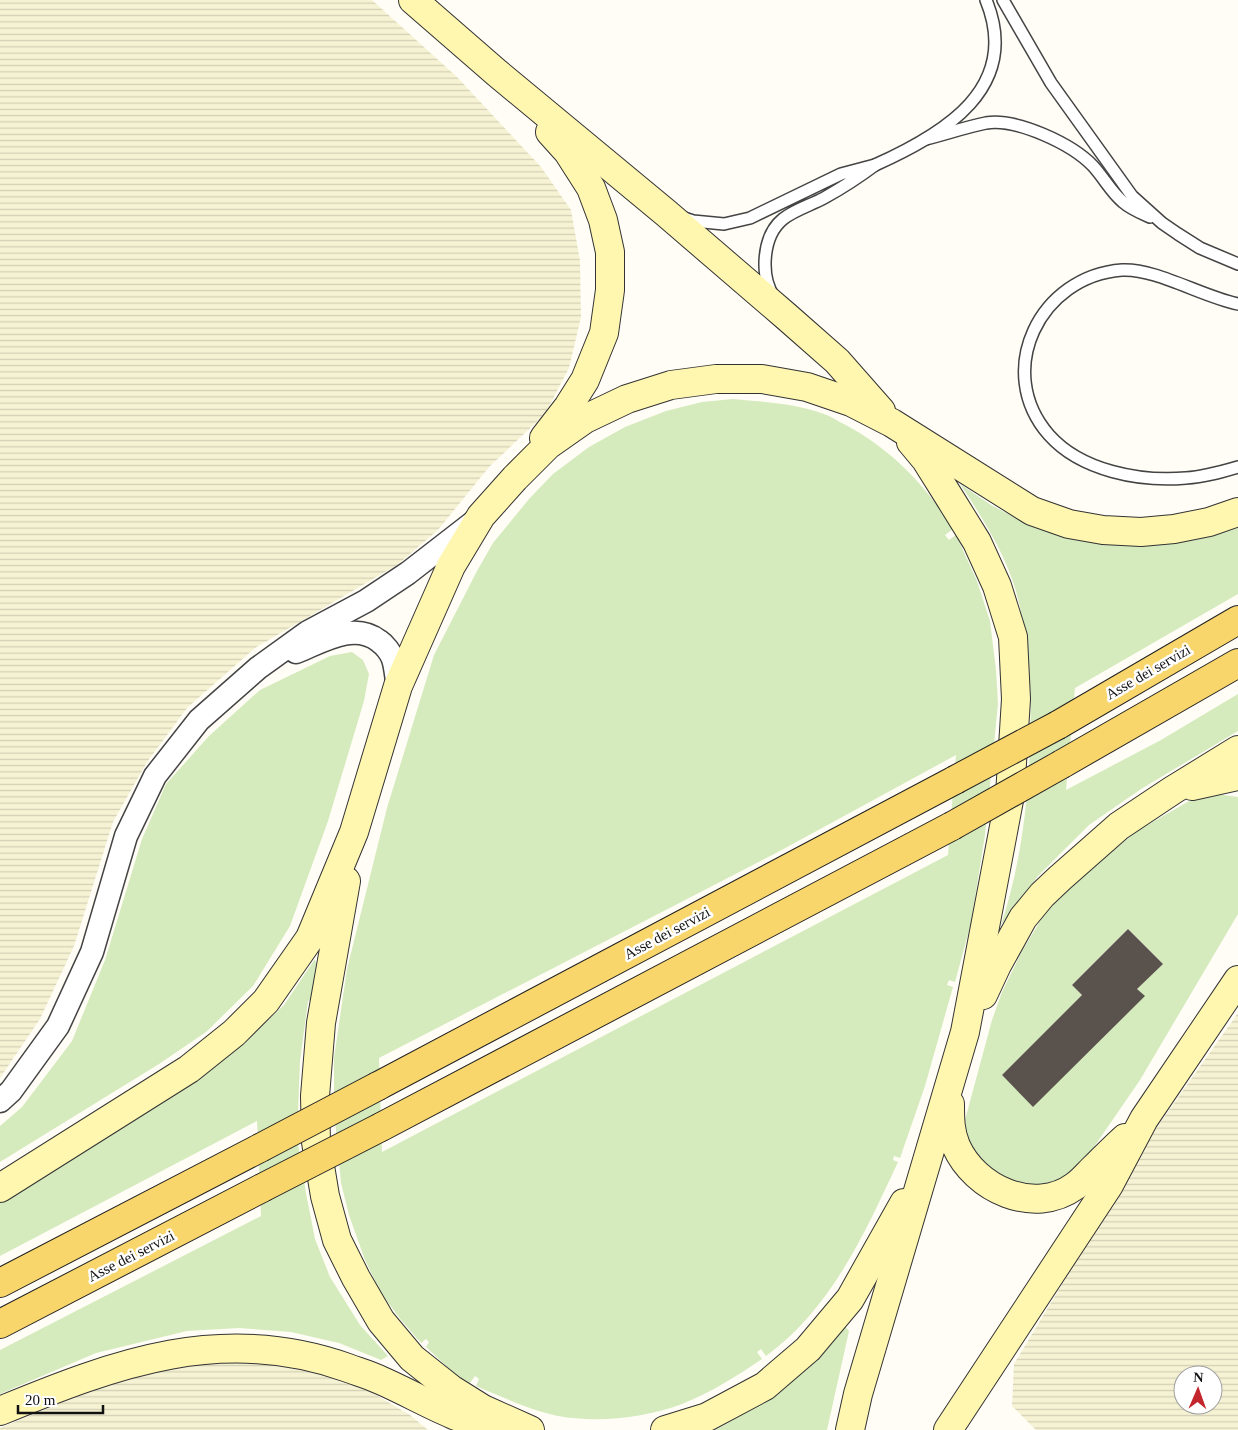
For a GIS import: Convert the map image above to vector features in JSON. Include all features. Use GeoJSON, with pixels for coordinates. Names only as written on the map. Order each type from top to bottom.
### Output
{"type":"FeatureCollection","features":[{"type":"Feature","properties":{"kind":"main road"},"geometry":{"type":"LineString","coordinates":[[413,0],[496,73],[666,212],[837,361],[926,460],[976,542],[997,586],[1012,637],[1016,700],[1010,795],[965,1032],[858,1394],[850,1430]]}},
{"type":"Feature","properties":{"kind":"main road"},"geometry":{"type":"LineString","coordinates":[[496,73],[568,152],[591,188],[603,220],[610,252],[610,290],[604,333],[585,380],[515,478]]}},
{"type":"Feature","properties":{"kind":"main road"},"geometry":{"type":"LineString","coordinates":[[0,1188],[189,1069],[234,1033],[266,1001],[310,938],[354,832],[398,686],[451,566],[481,516],[515,478],[548,445],[585,419],[627,399],[680,384],[716,379],[762,380],[807,387],[851,402],[896,426],[1032,511],[1069,524],[1103,530],[1141,532],[1174,529],[1210,522],[1238,512]]}},
{"type":"Feature","properties":{"kind":"main road","name":"Asse dei servizi"},"geometry":{"type":"LineString","coordinates":[[0,1283],[378,1086],[956,780],[1058,725],[1238,620]]}},
{"type":"Feature","properties":{"kind":"main road","name":"Asse dei servizi"},"geometry":{"type":"LineString","coordinates":[[0,1324],[381,1127],[952,826],[1238,663]]}},
{"type":"Feature","properties":{"kind":"main road"},"geometry":{"type":"LineString","coordinates":[[965,1032],[1010,941],[1023,918],[1042,895],[1119,826],[1238,750]]}},
{"type":"Feature","properties":{"kind":"main road"},"geometry":{"type":"LineString","coordinates":[[1173,790],[1234,779]]}},
{"type":"Feature","properties":{"kind":"main road"},"geometry":{"type":"LineString","coordinates":[[354,832],[321,1023],[315,1096],[316,1142],[325,1196],[337,1240],[381,1321],[412,1358],[451,1389],[483,1409],[530,1430]]}},
{"type":"Feature","properties":{"kind":"main road"},"geometry":{"type":"LineString","coordinates":[[1218,1009],[1238,969]]}},
{"type":"Feature","properties":{"kind":"main road"},"geometry":{"type":"LineString","coordinates":[[948,1430],[1109,1185],[1144,1119],[1238,980]]}},
{"type":"Feature","properties":{"kind":"main road"},"geometry":{"type":"LineString","coordinates":[[949,1090],[950,1129],[957,1147],[969,1166],[983,1182],[1006,1194],[1029,1198],[1053,1196],[1075,1186],[1144,1119]]}},
{"type":"Feature","properties":{"kind":"main road"},"geometry":{"type":"LineString","coordinates":[[666,1430],[697,1423],[765,1386],[808,1349],[850,1299],[928,1160]]}},
{"type":"Feature","properties":{"kind":"main road"},"geometry":{"type":"LineString","coordinates":[[0,1411],[58,1387],[111,1369],[167,1354],[215,1349],[259,1349],[336,1364],[379,1379],[455,1422],[485,1425],[508,1430]]}},
{"type":"Feature","properties":{"kind":"street"},"geometry":{"type":"LineString","coordinates":[[0,1101],[11,1091],[58,1026],[92,952],[126,836],[155,776],[199,720],[258,668],[308,632],[366,601],[408,573],[481,516]]}},
{"type":"Feature","properties":{"kind":"street"},"geometry":{"type":"LineString","coordinates":[[258,668],[339,634],[357,632],[371,635],[384,645],[393,658],[398,686]]}},
{"type":"Feature","properties":{"kind":"street"},"geometry":{"type":"LineString","coordinates":[[412,1358],[455,1422]]}},
{"type":"Feature","properties":{"kind":"lane"},"geometry":{"type":"LineString","coordinates":[[787,317],[771,293],[765,272],[766,251],[772,233],[782,220],[846,186],[875,165],[926,139],[976,98],[986,82],[993,65],[994,27],[986,0]]}},
{"type":"Feature","properties":{"kind":"lane"},"geometry":{"type":"LineString","coordinates":[[1003,0],[1051,83],[1132,196],[1162,223]]}},
{"type":"Feature","properties":{"kind":"lane"},"geometry":{"type":"LineString","coordinates":[[926,139],[986,123],[1016,124],[1031,129],[1053,139],[1078,154],[1093,166],[1121,201],[1130,207],[1162,223],[1200,248],[1238,264]]}},
{"type":"Feature","properties":{"kind":"lane"},"geometry":{"type":"LineString","coordinates":[[666,212],[692,220],[724,224],[750,218],[841,174],[875,165]]}},
{"type":"Feature","properties":{"kind":"lane"},"geometry":{"type":"LineString","coordinates":[[1238,304],[1220,300],[1150,274],[1124,270],[1099,274],[1077,283],[1057,298],[1046,310],[1030,340],[1026,364],[1027,389],[1034,412],[1049,435],[1068,452],[1088,463],[1135,476],[1158,478],[1186,478],[1238,468]]}},
{"type":"Feature","properties":{"kind":"shaded area"},"geometry":{"type":"Polygon","coordinates":[[[0,0],[372,0],[457,77],[541,167],[571,210],[580,261],[581,317],[569,368],[545,414],[489,467],[438,530],[397,565],[255,648],[187,708],[147,762],[113,822],[74,946],[40,1019],[0,1078],[0,0]]]}},
{"type":"Feature","properties":{"kind":"shaded area"},"geometry":{"type":"Polygon","coordinates":[[[1238,1013],[1238,1430],[1036,1430],[1012,1406],[1014,1364],[1155,1130],[1238,1013]]]}},
{"type":"Feature","properties":{"kind":"shaded area"},"geometry":{"type":"Polygon","coordinates":[[[205,1363],[279,1363],[333,1375],[371,1392],[410,1415],[428,1430],[0,1430],[0,1428],[68,1400],[114,1383],[157,1371],[205,1363]]]}},
{"type":"Feature","properties":{"kind":"green space"},"geometry":{"type":"Polygon","coordinates":[[[733,399],[767,402],[802,407],[829,416],[861,434],[892,457],[918,482],[942,512],[953,529],[945,535],[949,540],[956,535],[977,581],[990,621],[998,704],[985,835],[971,923],[955,982],[949,980],[947,985],[953,987],[925,1086],[900,1158],[894,1156],[893,1160],[898,1162],[886,1189],[859,1242],[828,1293],[789,1337],[766,1356],[761,1349],[757,1352],[762,1359],[703,1395],[668,1409],[637,1416],[589,1419],[558,1416],[516,1403],[476,1386],[479,1379],[475,1376],[470,1383],[456,1375],[426,1347],[429,1342],[426,1339],[421,1343],[381,1293],[365,1260],[349,1215],[341,1183],[334,1110],[334,1058],[347,969],[387,808],[434,655],[477,571],[493,543],[529,499],[553,474],[589,447],[625,427],[666,411],[702,402],[733,399]],[[956,755],[778,852],[379,1058],[382,1152],[948,855],[956,755]]]}},
{"type":"Feature","properties":{"kind":"green space"},"geometry":{"type":"Polygon","coordinates":[[[960,484],[991,505],[1031,526],[1063,536],[1133,545],[1163,544],[1196,540],[1238,527],[1238,594],[1075,688],[1066,790],[1161,740],[1238,694],[1238,731],[1141,789],[1089,825],[1038,876],[1001,925],[1018,859],[1025,814],[1031,727],[1029,668],[1021,610],[1006,563],[960,484]]]}},
{"type":"Feature","properties":{"kind":"green space"},"geometry":{"type":"Polygon","coordinates":[[[352,652],[363,660],[369,674],[364,701],[328,821],[290,926],[253,986],[206,1032],[159,1064],[0,1162],[0,1126],[22,1107],[72,1041],[105,960],[142,839],[166,784],[209,736],[260,690],[330,656],[352,652]]]}},
{"type":"Feature","properties":{"kind":"green space"},"geometry":{"type":"Polygon","coordinates":[[[1215,794],[1238,797],[1238,914],[1140,1080],[1085,1160],[1059,1181],[1024,1186],[985,1168],[969,1146],[965,1120],[992,1020],[1002,992],[1022,951],[1042,918],[1067,888],[1137,831],[1198,796],[1215,794]],[[1128,929],[1072,985],[1082,995],[1002,1075],[1033,1106],[1144,996],[1137,989],[1162,963],[1128,929]]]}},
{"type":"Feature","properties":{"kind":"green space"},"geometry":{"type":"Polygon","coordinates":[[[315,959],[317,968],[311,1000],[308,1001],[300,1061],[297,1138],[306,1193],[315,1239],[330,1277],[360,1325],[388,1356],[381,1360],[339,1343],[291,1332],[239,1328],[187,1331],[96,1353],[0,1394],[0,1350],[261,1216],[257,1121],[0,1256],[0,1203],[207,1073],[247,1040],[284,1005],[315,959]]]}},
{"type":"Feature","properties":{"kind":"green space"},"geometry":{"type":"Polygon","coordinates":[[[845,1326],[849,1331],[827,1430],[715,1430],[769,1397],[816,1357],[845,1326]]]}},
{"type":"Feature","properties":{"kind":"building"},"geometry":{"type":"Polygon","coordinates":[[[1128,929],[1163,964],[1137,989],[1145,996],[1033,1107],[1002,1075],[1082,995],[1072,985],[1128,929]]]}}]}
